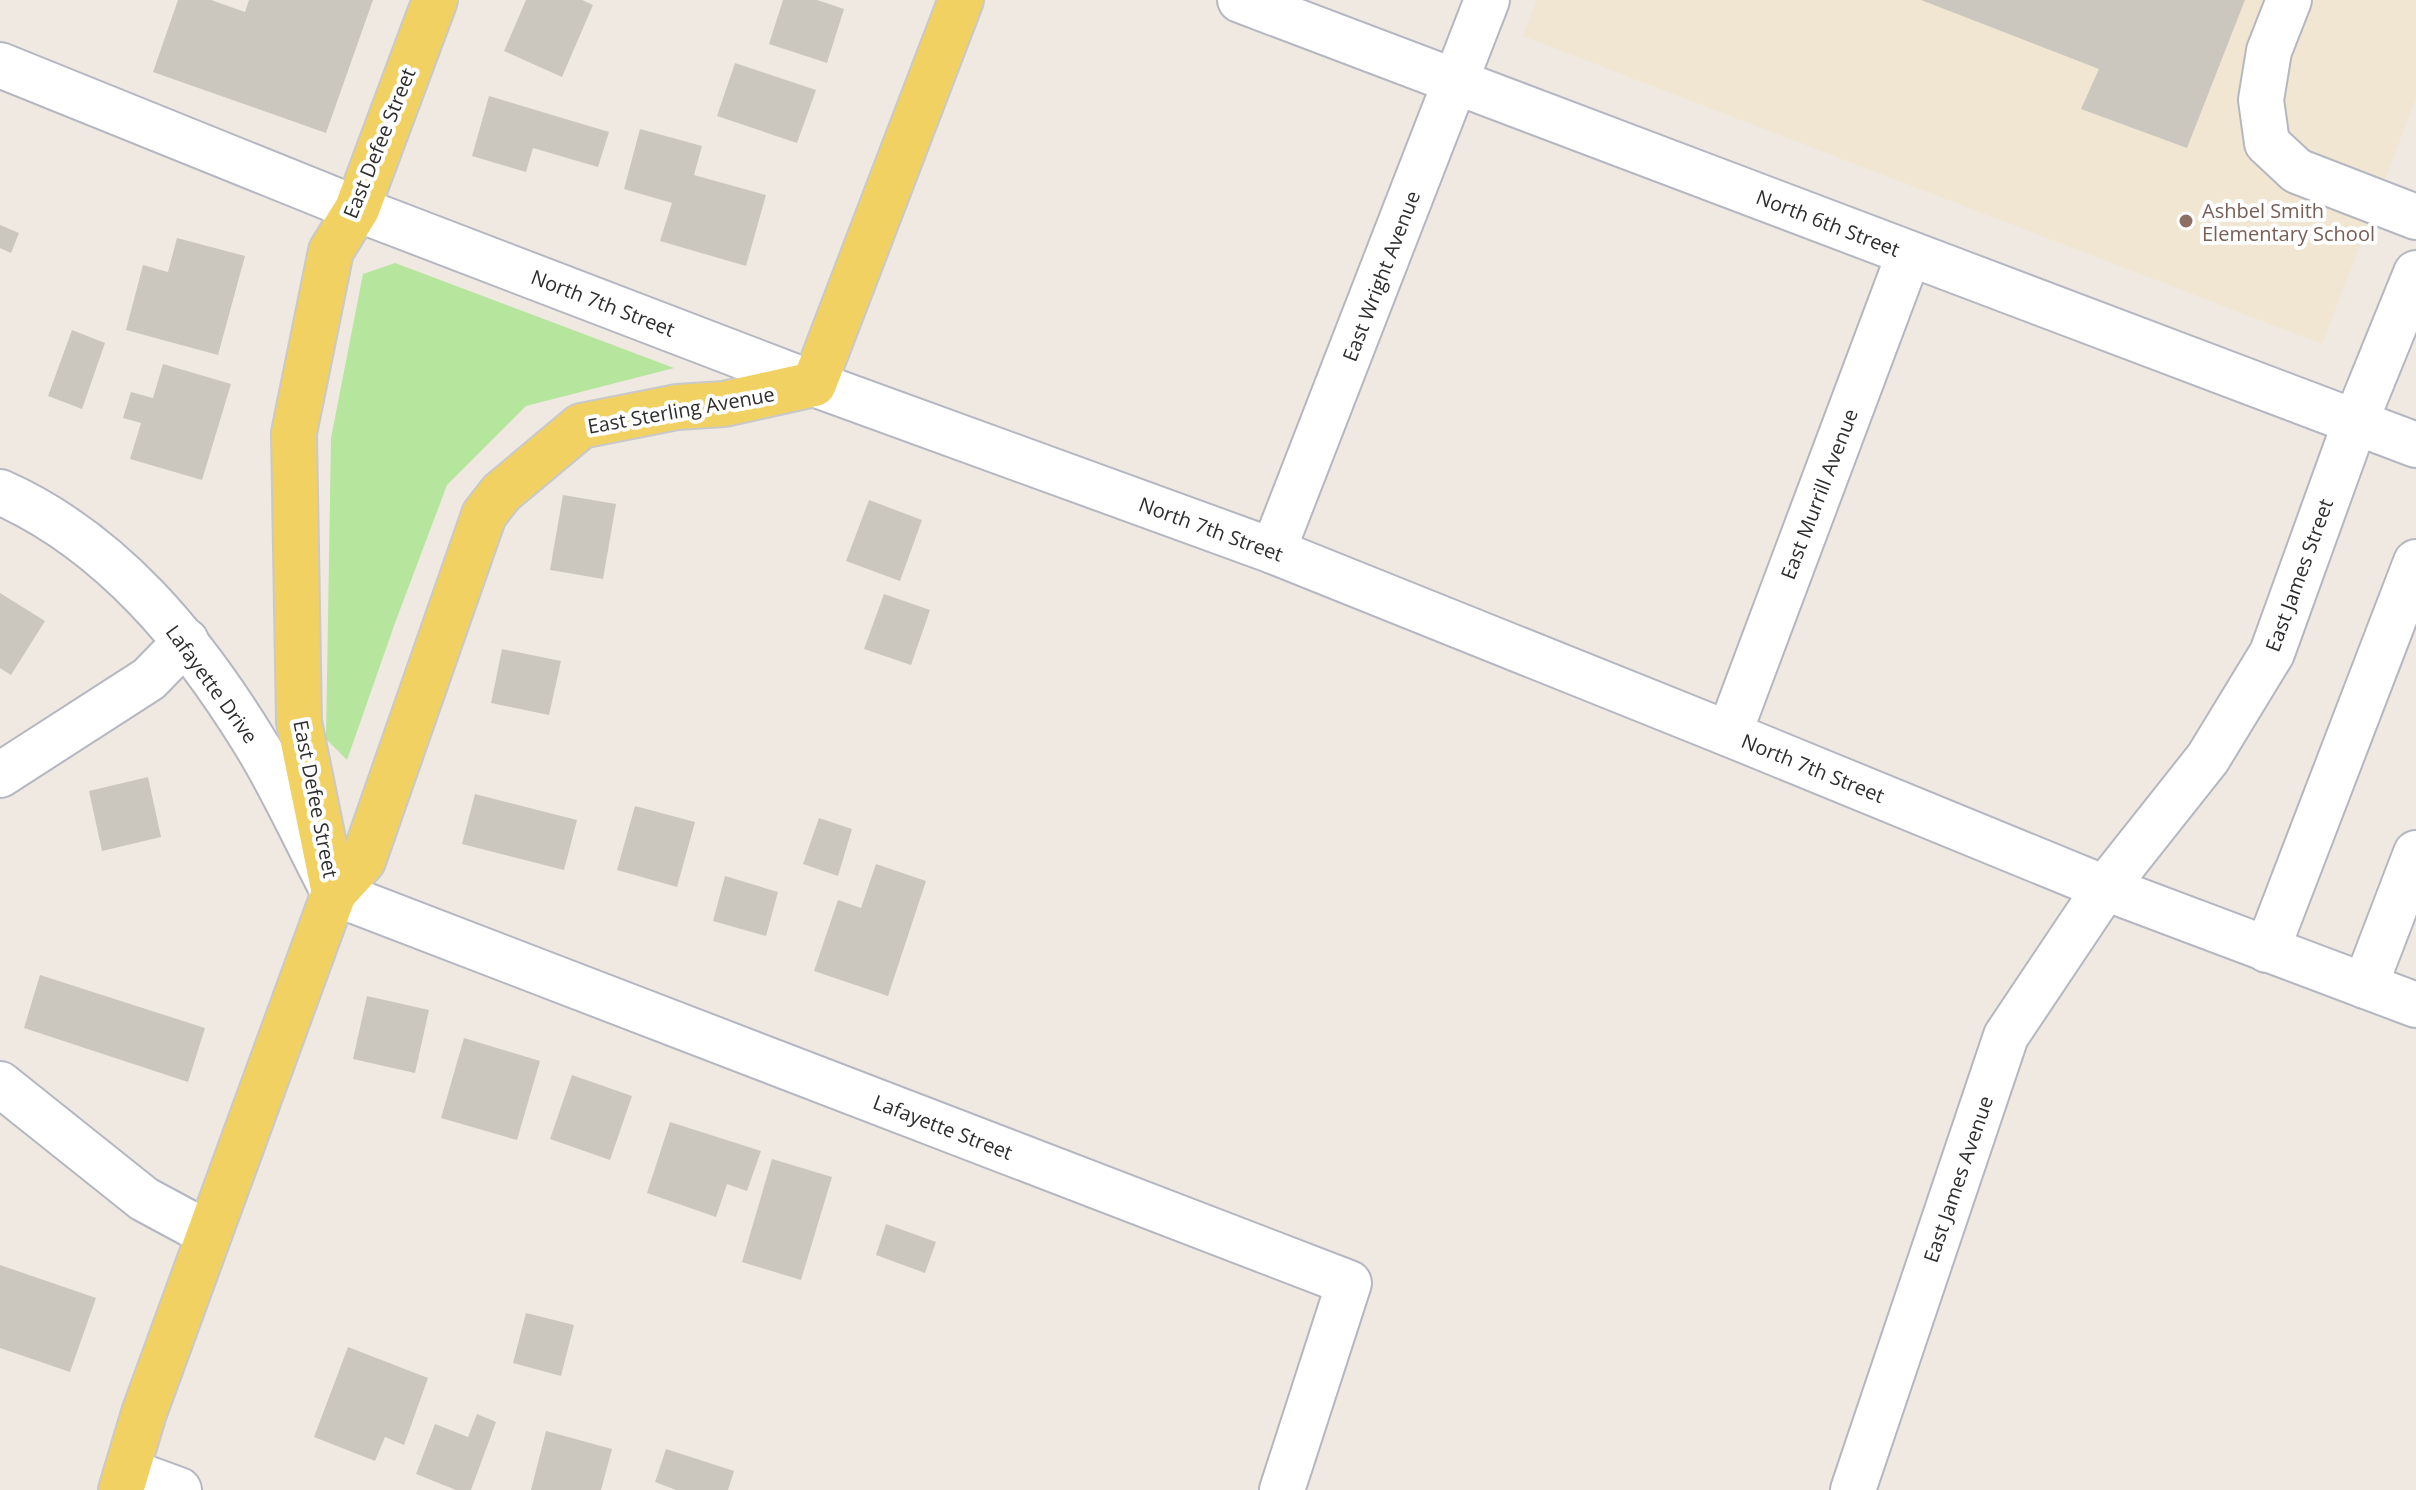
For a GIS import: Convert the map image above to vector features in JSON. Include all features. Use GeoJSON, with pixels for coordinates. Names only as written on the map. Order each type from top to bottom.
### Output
{"type":"FeatureCollection","features":[{"type":"Feature","properties":{"kind":"main road","name":"East Defee Street"},"geometry":{"type":"LineString","coordinates":[[124,1480],[144,1413],[334,893],[299,722],[294,433],[331,251],[357,209],[435,0]]}},
{"type":"Feature","properties":{"kind":"main road"},"geometry":{"type":"LineString","coordinates":[[814,384],[961,0]]}},
{"type":"Feature","properties":{"kind":"main road","name":"East Sterling Avenue"},"geometry":{"type":"LineString","coordinates":[[334,893],[363,861],[484,515],[501,493],[581,426],[677,407],[724,404],[814,384]]}},
{"type":"Feature","properties":{"kind":"street","name":"North 6th Street"},"geometry":{"type":"LineString","coordinates":[[1240,0],[2416,445]]}},
{"type":"Feature","properties":{"kind":"street","name":"East Wright Avenue"},"geometry":{"type":"LineString","coordinates":[[1273,551],[1487,0]]}},
{"type":"Feature","properties":{"kind":"street"},"geometry":{"type":"LineString","coordinates":[[2289,0],[2269,51],[2261,100],[2267,143],[2297,171],[2416,217]]}},
{"type":"Feature","properties":{"kind":"street","name":"North 7th Street"},"geometry":{"type":"LineString","coordinates":[[0,65],[357,209],[814,384],[1273,551],[2105,888],[2416,1005]]}},
{"type":"Feature","properties":{"kind":"street","name":"East Murrill Avenue"},"geometry":{"type":"LineString","coordinates":[[1729,734],[1909,254]]}},
{"type":"Feature","properties":{"kind":"street","name":"East James Street"},"geometry":{"type":"LineString","coordinates":[[2105,888],[2208,758],[2272,653],[2355,423],[2416,273]]}},
{"type":"Feature","properties":{"kind":"street","name":"Lafayette Drive"},"geometry":{"type":"LineString","coordinates":[[0,492],[66,527],[113,565],[186,641],[255,742],[334,893]]}},
{"type":"Feature","properties":{"kind":"street"},"geometry":{"type":"LineString","coordinates":[[2267,950],[2416,562]]}},
{"type":"Feature","properties":{"kind":"street"},"geometry":{"type":"LineString","coordinates":[[0,775],[149,679],[186,641]]}},
{"type":"Feature","properties":{"kind":"street"},"geometry":{"type":"LineString","coordinates":[[2365,986],[2416,853]]}},
{"type":"Feature","properties":{"kind":"street","name":"East James Avenue"},"geometry":{"type":"LineString","coordinates":[[1853,1490],[2006,1036],[2105,888]]}},
{"type":"Feature","properties":{"kind":"street","name":"Lafayette Street"},"geometry":{"type":"LineString","coordinates":[[334,893],[1349,1283],[1282,1490]]}},
{"type":"Feature","properties":{"kind":"street"},"geometry":{"type":"LineString","coordinates":[[0,1084],[144,1199],[209,1234]]}},
{"type":"Feature","properties":{"kind":"street"},"geometry":{"type":"LineString","coordinates":[[124,1480],[179,1490]]}},
{"type":"Feature","properties":{"kind":"shaded area","name":"Ashbel Smith Elementary School"},"geometry":{"type":"Polygon","coordinates":[[[1537,0],[2416,0],[2416,98],[2322,344],[1523,36],[1537,0]]]}},
{"type":"Feature","properties":{"kind":"green space"},"geometry":{"type":"Polygon","coordinates":[[[395,263],[674,368],[526,406],[447,485],[347,760],[326,739],[331,438],[363,274],[395,263]]]}},
{"type":"Feature","properties":{"kind":"building"},"geometry":{"type":"Polygon","coordinates":[[[178,0],[211,0],[245,12],[249,0],[373,0],[326,133],[153,72],[178,0]]]}},
{"type":"Feature","properties":{"kind":"building"},"geometry":{"type":"Polygon","coordinates":[[[526,0],[582,0],[593,5],[562,77],[504,51],[526,0]]]}},
{"type":"Feature","properties":{"kind":"building"},"geometry":{"type":"Polygon","coordinates":[[[783,0],[817,0],[844,9],[827,63],[769,44],[783,0]]]}},
{"type":"Feature","properties":{"kind":"building"},"geometry":{"type":"Polygon","coordinates":[[[1921,0],[2245,0],[2187,148],[2081,109],[2099,69],[1921,0]]]}},
{"type":"Feature","properties":{"kind":"building"},"geometry":{"type":"Polygon","coordinates":[[[735,63],[816,90],[797,143],[717,116],[735,63]]]}},
{"type":"Feature","properties":{"kind":"building"},"geometry":{"type":"Polygon","coordinates":[[[489,96],[609,132],[598,167],[533,148],[526,172],[472,156],[489,96]]]}},
{"type":"Feature","properties":{"kind":"building"},"geometry":{"type":"Polygon","coordinates":[[[640,129],[702,146],[694,175],[766,195],[746,266],[660,241],[672,203],[624,189],[640,129]]]}},
{"type":"Feature","properties":{"kind":"building"},"geometry":{"type":"Polygon","coordinates":[[[0,225],[19,233],[11,253],[0,248],[0,225]]]}},
{"type":"Feature","properties":{"kind":"building"},"geometry":{"type":"Polygon","coordinates":[[[177,238],[245,256],[218,355],[126,330],[143,265],[168,272],[177,238]]]}},
{"type":"Feature","properties":{"kind":"building"},"geometry":{"type":"Polygon","coordinates":[[[72,330],[105,343],[82,409],[48,396],[72,330]]]}},
{"type":"Feature","properties":{"kind":"building"},"geometry":{"type":"Polygon","coordinates":[[[163,364],[231,384],[202,480],[130,459],[141,423],[123,418],[131,392],[153,398],[163,364]]]}},
{"type":"Feature","properties":{"kind":"building"},"geometry":{"type":"Polygon","coordinates":[[[563,495],[616,504],[603,579],[550,570],[563,495]]]}},
{"type":"Feature","properties":{"kind":"building"},"geometry":{"type":"Polygon","coordinates":[[[869,500],[922,520],[900,581],[846,561],[869,500]]]}},
{"type":"Feature","properties":{"kind":"building"},"geometry":{"type":"Polygon","coordinates":[[[0,593],[45,621],[11,675],[0,668],[0,593]]]}},
{"type":"Feature","properties":{"kind":"building"},"geometry":{"type":"Polygon","coordinates":[[[884,594],[930,610],[911,665],[864,649],[884,594]]]}},
{"type":"Feature","properties":{"kind":"building"},"geometry":{"type":"Polygon","coordinates":[[[502,649],[561,661],[549,715],[491,703],[502,649]]]}},
{"type":"Feature","properties":{"kind":"building"},"geometry":{"type":"Polygon","coordinates":[[[148,777],[161,837],[102,851],[89,791],[148,777]]]}},
{"type":"Feature","properties":{"kind":"building"},"geometry":{"type":"Polygon","coordinates":[[[475,794],[577,820],[564,870],[462,844],[475,794]]]}},
{"type":"Feature","properties":{"kind":"building"},"geometry":{"type":"Polygon","coordinates":[[[635,806],[695,822],[677,887],[617,870],[635,806]]]}},
{"type":"Feature","properties":{"kind":"building"},"geometry":{"type":"Polygon","coordinates":[[[819,818],[852,829],[838,876],[803,864],[819,818]]]}},
{"type":"Feature","properties":{"kind":"building"},"geometry":{"type":"Polygon","coordinates":[[[876,864],[926,881],[888,996],[814,971],[838,900],[861,908],[876,864]]]}},
{"type":"Feature","properties":{"kind":"building"},"geometry":{"type":"Polygon","coordinates":[[[725,876],[778,892],[766,936],[713,921],[725,876]]]}},
{"type":"Feature","properties":{"kind":"building"},"geometry":{"type":"Polygon","coordinates":[[[40,975],[205,1028],[188,1082],[24,1028],[40,975]]]}},
{"type":"Feature","properties":{"kind":"building"},"geometry":{"type":"Polygon","coordinates":[[[367,996],[429,1010],[415,1073],[353,1059],[367,996]]]}},
{"type":"Feature","properties":{"kind":"building"},"geometry":{"type":"Polygon","coordinates":[[[464,1038],[540,1061],[517,1140],[441,1118],[464,1038]]]}},
{"type":"Feature","properties":{"kind":"building"},"geometry":{"type":"Polygon","coordinates":[[[572,1075],[632,1096],[610,1160],[550,1139],[572,1075]]]}},
{"type":"Feature","properties":{"kind":"building"},"geometry":{"type":"Polygon","coordinates":[[[670,1122],[761,1151],[747,1191],[727,1184],[716,1217],[647,1193],[670,1122]]]}},
{"type":"Feature","properties":{"kind":"building"},"geometry":{"type":"Polygon","coordinates":[[[772,1159],[832,1177],[801,1280],[742,1262],[772,1159]]]}},
{"type":"Feature","properties":{"kind":"building"},"geometry":{"type":"Polygon","coordinates":[[[886,1224],[936,1242],[925,1273],[876,1255],[886,1224]]]}},
{"type":"Feature","properties":{"kind":"building"},"geometry":{"type":"Polygon","coordinates":[[[0,1265],[96,1298],[70,1372],[0,1348],[0,1265]]]}},
{"type":"Feature","properties":{"kind":"building"},"geometry":{"type":"Polygon","coordinates":[[[526,1313],[574,1325],[561,1376],[513,1363],[526,1313]]]}},
{"type":"Feature","properties":{"kind":"building"},"geometry":{"type":"Polygon","coordinates":[[[348,1347],[428,1378],[404,1445],[385,1437],[375,1461],[314,1437],[348,1347]]]}},
{"type":"Feature","properties":{"kind":"building"},"geometry":{"type":"Polygon","coordinates":[[[477,1414],[496,1422],[471,1490],[456,1490],[416,1474],[435,1424],[468,1437],[477,1414]]]}},
{"type":"Feature","properties":{"kind":"building"},"geometry":{"type":"Polygon","coordinates":[[[546,1431],[612,1449],[601,1490],[531,1490],[546,1431]]]}},
{"type":"Feature","properties":{"kind":"building"},"geometry":{"type":"Polygon","coordinates":[[[666,1449],[734,1471],[728,1490],[676,1490],[655,1482],[666,1449]]]}},
{"type":"Feature","properties":{"kind":"place","name":"Ashbel Smith Elementary School"},"geometry":{"type":"Point","coordinates":[2186,221]}}]}
